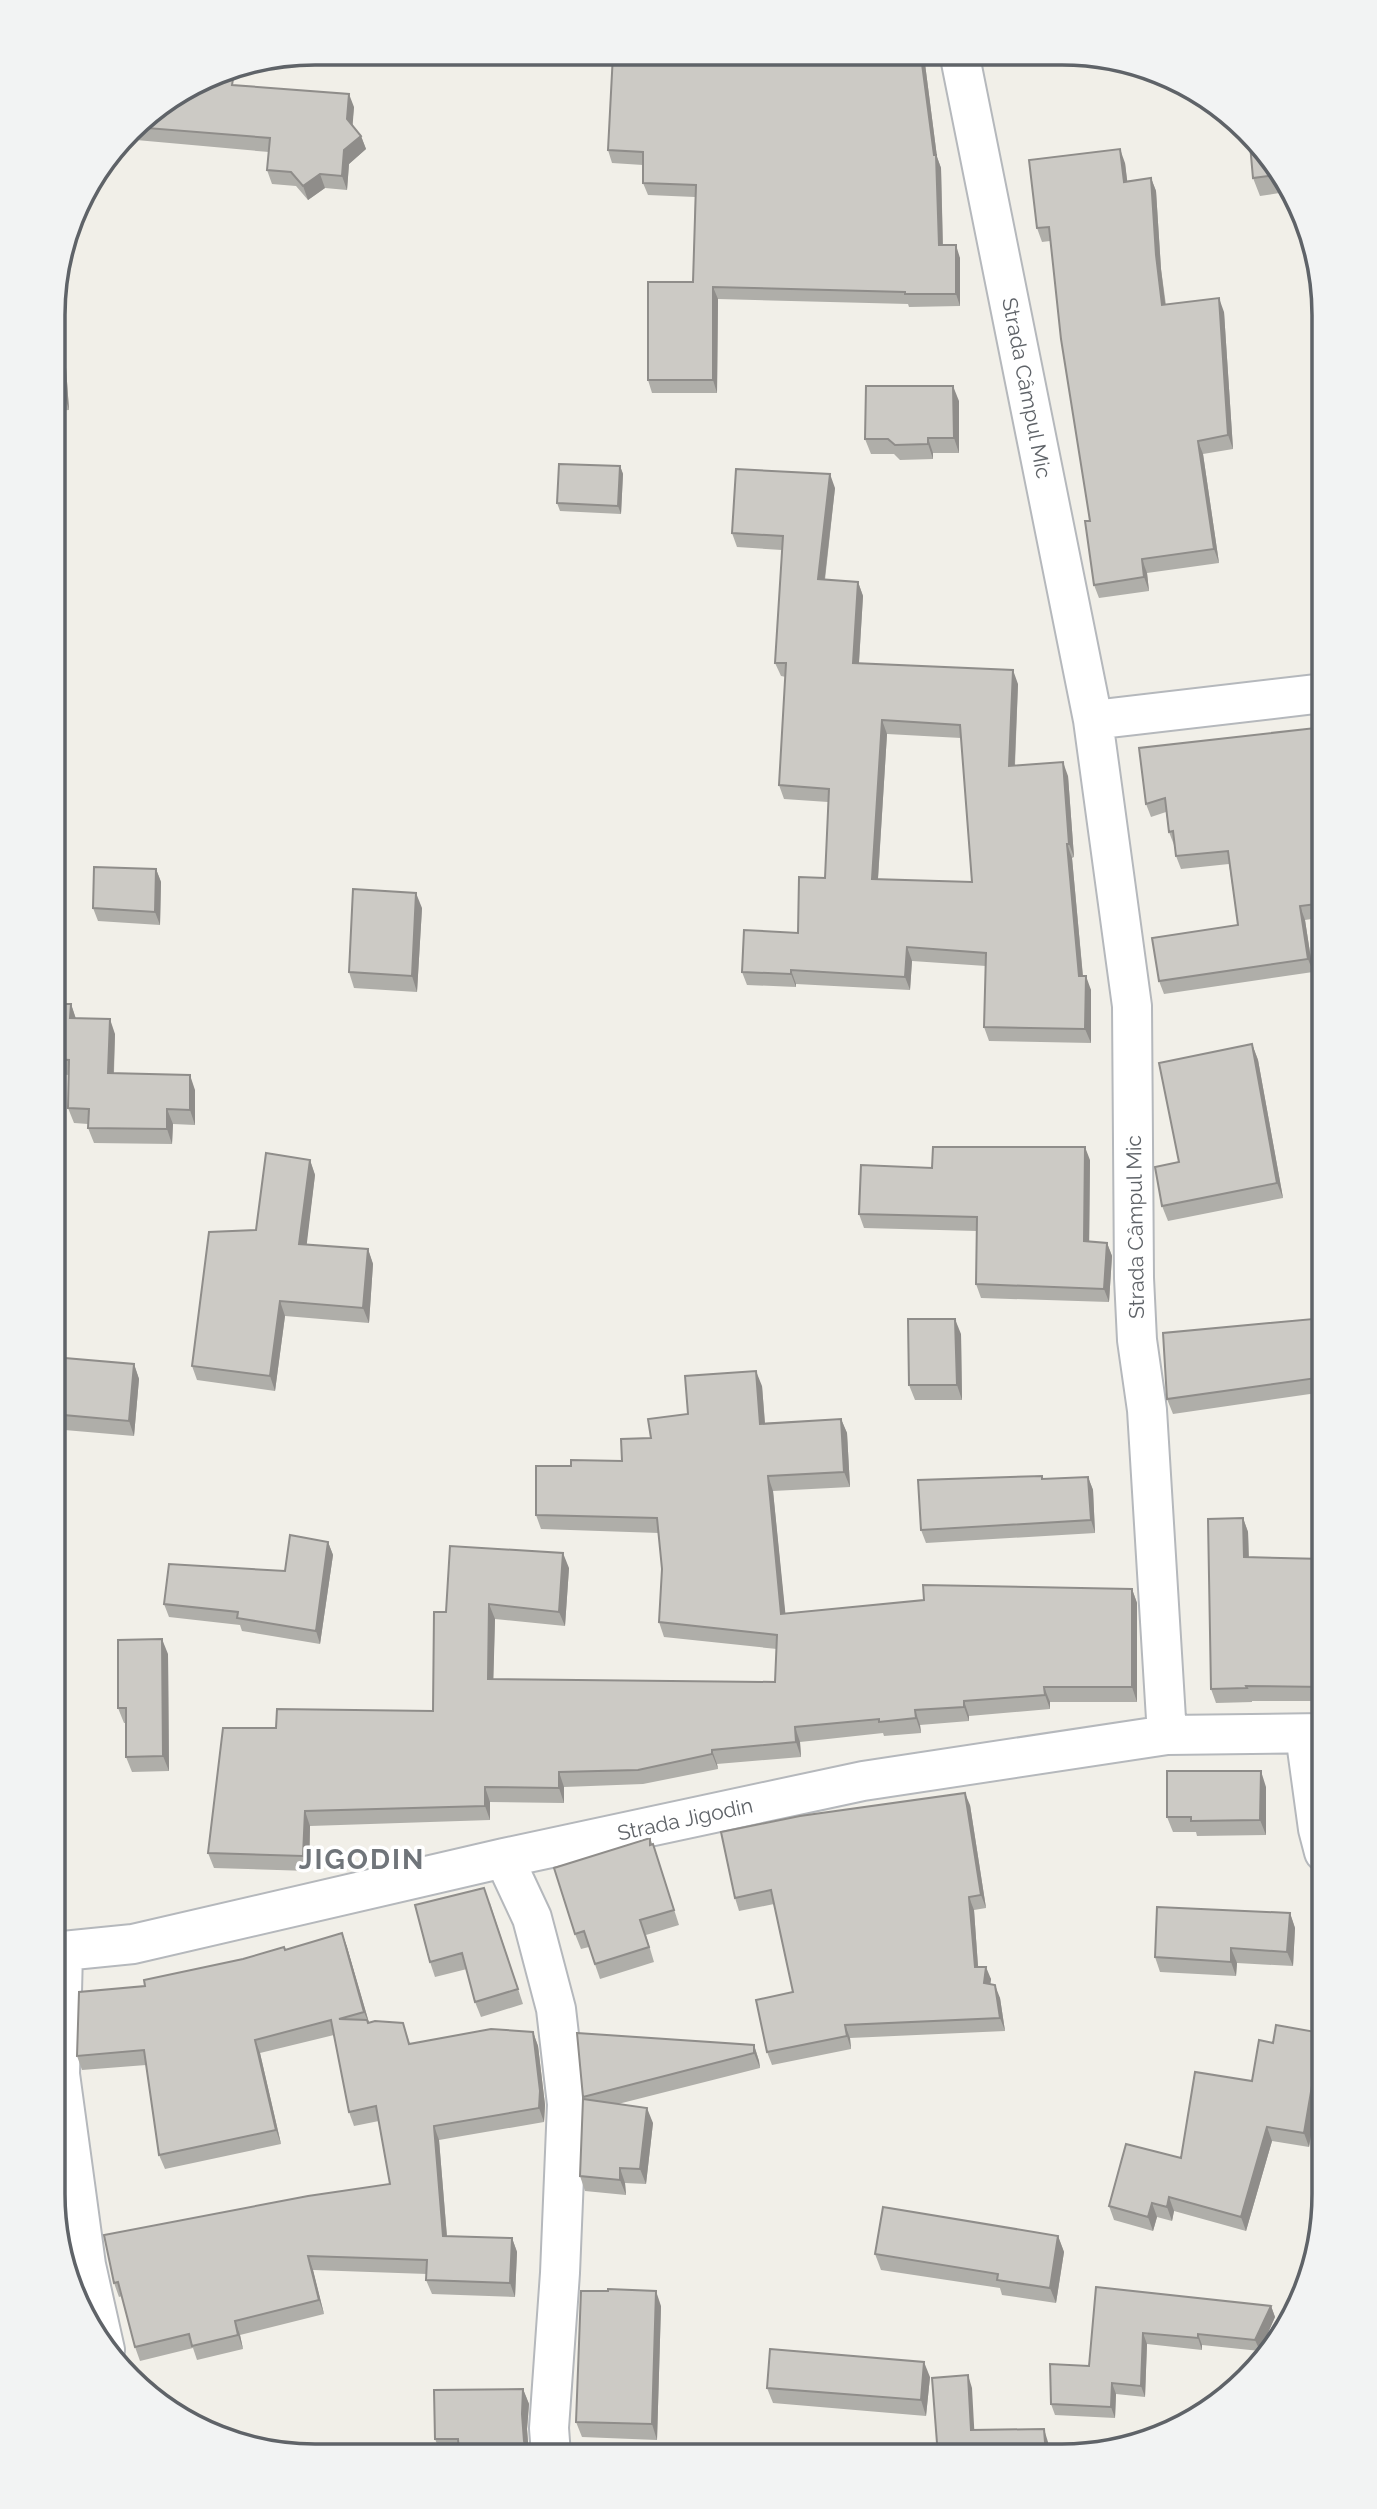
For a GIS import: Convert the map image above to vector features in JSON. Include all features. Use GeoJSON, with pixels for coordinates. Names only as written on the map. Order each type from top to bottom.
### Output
{"type":"FeatureCollection","features":[{"type":"Feature","properties":{"kind":"street","name":"Strada Câmpul Mic"},"geometry":{"type":"LineString","coordinates":[[962,65],[1093,720],[1132,1006],[1134,1290],[1137,1340],[1147,1410],[1167,1735]]}},
{"type":"Feature","properties":{"kind":"street"},"geometry":{"type":"LineString","coordinates":[[1093,720],[1312,694]]}},
{"type":"Feature","properties":{"kind":"street","name":"Strada Jigodin"},"geometry":{"type":"LineString","coordinates":[[65,1951],[133,1944],[504,1858],[863,1781],[1167,1735],[1312,1733]]}},
{"type":"Feature","properties":{"kind":"street"},"geometry":{"type":"LineString","coordinates":[[504,1858],[532,1918],[556,2009],[567,2104],[550,2444]]}},
{"type":"Feature","properties":{"kind":"street"},"geometry":{"type":"LineString","coordinates":[[65,2111],[86,2265],[98,2321]]}},
{"type":"Feature","properties":{"kind":"building"},"geometry":{"type":"Polygon","coordinates":[[[612,65],[922,65],[936,155],[939,245],[956,245],[956,294],[713,287],[713,380],[648,380],[648,282],[693,282],[696,185],[643,183],[643,152],[608,150],[612,65]]]}},
{"type":"Feature","properties":{"kind":"building"},"geometry":{"type":"Polygon","coordinates":[[[232,79],[232,85],[349,94],[347,119],[361,136],[344,150],[342,176],[320,174],[303,186],[291,172],[267,170],[270,138],[149,128],[189,98],[232,79]]]}},
{"type":"Feature","properties":{"kind":"building"},"geometry":{"type":"Polygon","coordinates":[[[1120,149],[1124,182],[1151,178],[1162,305],[1219,298],[1228,435],[1198,441],[1214,549],[1142,559],[1144,577],[1094,585],[1085,521],[1090,521],[1061,339],[1049,227],[1037,228],[1029,160],[1120,149]]]}},
{"type":"Feature","properties":{"kind":"building"},"geometry":{"type":"Polygon","coordinates":[[[1251,151],[1270,176],[1253,178],[1251,151]]]}},
{"type":"Feature","properties":{"kind":"building"},"geometry":{"type":"Polygon","coordinates":[[[866,386],[953,386],[954,438],[928,438],[928,444],[895,445],[888,439],[865,439],[866,386]]]}},
{"type":"Feature","properties":{"kind":"building"},"geometry":{"type":"Polygon","coordinates":[[[559,464],[620,466],[618,506],[557,503],[559,464]]]}},
{"type":"Feature","properties":{"kind":"building"},"geometry":{"type":"Polygon","coordinates":[[[736,469],[830,474],[818,579],[858,582],[853,663],[1013,670],[1009,766],[1063,762],[1067,844],[1079,976],[1086,976],[1085,1029],[984,1027],[986,953],[907,947],[905,977],[791,970],[791,974],[742,972],[744,930],[798,933],[799,877],[825,878],[829,789],[779,785],[786,663],[775,663],[783,536],[732,533],[736,469]],[[882,720],[872,879],[972,882],[960,725],[882,720]]]}},
{"type":"Feature","properties":{"kind":"building"},"geometry":{"type":"Polygon","coordinates":[[[1312,728],[1312,904],[1300,906],[1308,959],[1159,981],[1152,938],[1238,925],[1228,851],[1176,856],[1173,831],[1169,832],[1165,798],[1146,804],[1139,748],[1312,728]]]}},
{"type":"Feature","properties":{"kind":"building"},"geometry":{"type":"Polygon","coordinates":[[[94,867],[156,869],[155,912],[93,908],[94,867]]]}},
{"type":"Feature","properties":{"kind":"building"},"geometry":{"type":"Polygon","coordinates":[[[353,889],[416,893],[412,976],[349,972],[353,889]]]}},
{"type":"Feature","properties":{"kind":"building"},"geometry":{"type":"Polygon","coordinates":[[[65,1004],[71,1004],[70,1018],[110,1019],[108,1073],[190,1075],[190,1110],[167,1109],[167,1129],[88,1128],[89,1109],[68,1108],[69,1060],[65,1060],[65,1004]]]}},
{"type":"Feature","properties":{"kind":"building"},"geometry":{"type":"Polygon","coordinates":[[[1252,1044],[1277,1183],[1162,1206],[1155,1167],[1179,1162],[1159,1063],[1252,1044]]]}},
{"type":"Feature","properties":{"kind":"building"},"geometry":{"type":"Polygon","coordinates":[[[933,1147],[1085,1147],[1084,1241],[1107,1243],[1104,1289],[976,1284],[977,1217],[859,1214],[861,1165],[932,1168],[933,1147]]]}},
{"type":"Feature","properties":{"kind":"building"},"geometry":{"type":"Polygon","coordinates":[[[266,1153],[310,1160],[299,1244],[368,1249],[363,1308],[280,1301],[270,1376],[192,1366],[209,1232],[256,1230],[266,1153]]]}},
{"type":"Feature","properties":{"kind":"building"},"geometry":{"type":"Polygon","coordinates":[[[908,1319],[955,1319],[957,1385],[909,1385],[908,1319]]]}},
{"type":"Feature","properties":{"kind":"building"},"geometry":{"type":"Polygon","coordinates":[[[1312,1319],[1312,1379],[1167,1399],[1163,1333],[1312,1319]]]}},
{"type":"Feature","properties":{"kind":"building"},"geometry":{"type":"Polygon","coordinates":[[[65,1358],[134,1364],[129,1421],[65,1415],[65,1358]]]}},
{"type":"Feature","properties":{"kind":"building"},"geometry":{"type":"Polygon","coordinates":[[[756,1371],[760,1424],[841,1419],[844,1472],[768,1476],[781,1614],[924,1600],[923,1585],[1132,1589],[1132,1687],[1044,1687],[1045,1695],[964,1701],[964,1707],[915,1710],[916,1718],[795,1727],[796,1742],[712,1750],[712,1754],[638,1770],[559,1772],[559,1788],[485,1787],[485,1806],[305,1811],[303,1856],[208,1853],[223,1728],[276,1728],[277,1709],[433,1711],[434,1612],[446,1612],[450,1546],[563,1553],[559,1612],[489,1604],[488,1679],[775,1682],[777,1635],[659,1622],[662,1569],[657,1518],[536,1515],[536,1466],[571,1466],[571,1460],[622,1461],[621,1439],[651,1438],[648,1419],[688,1414],[685,1376],[756,1371]]]}},
{"type":"Feature","properties":{"kind":"building"},"geometry":{"type":"Polygon","coordinates":[[[1042,1476],[1042,1479],[1088,1477],[1091,1520],[921,1530],[918,1480],[1042,1476]]]}},
{"type":"Feature","properties":{"kind":"building"},"geometry":{"type":"Polygon","coordinates":[[[1243,1518],[1244,1557],[1312,1559],[1312,1687],[1246,1686],[1247,1688],[1211,1689],[1208,1519],[1243,1518]]]}},
{"type":"Feature","properties":{"kind":"building"},"geometry":{"type":"Polygon","coordinates":[[[290,1535],[328,1542],[316,1631],[237,1618],[238,1612],[164,1604],[169,1564],[285,1571],[290,1535]]]}},
{"type":"Feature","properties":{"kind":"building"},"geometry":{"type":"Polygon","coordinates":[[[162,1639],[163,1756],[126,1757],[126,1708],[118,1708],[118,1640],[162,1639]]]}},
{"type":"Feature","properties":{"kind":"building"},"geometry":{"type":"Polygon","coordinates":[[[1167,1771],[1261,1771],[1260,1820],[1191,1821],[1191,1817],[1167,1817],[1167,1771]]]}},
{"type":"Feature","properties":{"kind":"building"},"geometry":{"type":"Polygon","coordinates":[[[965,1793],[981,1895],[969,1897],[975,1967],[986,1967],[984,1983],[995,1985],[1000,2018],[845,2025],[847,2036],[767,2052],[756,2000],[793,1992],[771,1890],[735,1898],[721,1832],[800,1816],[965,1793]]]}},
{"type":"Feature","properties":{"kind":"building"},"geometry":{"type":"Polygon","coordinates":[[[650,1838],[650,1845],[653,1844],[674,1910],[640,1920],[649,1947],[595,1964],[584,1931],[575,1934],[554,1868],[650,1838]]]}},
{"type":"Feature","properties":{"kind":"building"},"geometry":{"type":"Polygon","coordinates":[[[484,1888],[518,1989],[475,2002],[462,1953],[430,1962],[415,1905],[484,1888]]]}},
{"type":"Feature","properties":{"kind":"building"},"geometry":{"type":"Polygon","coordinates":[[[1157,1907],[1290,1913],[1287,1952],[1231,1948],[1231,1962],[1155,1957],[1157,1907]]]}},
{"type":"Feature","properties":{"kind":"building"},"geometry":{"type":"Polygon","coordinates":[[[342,1933],[364,2012],[339,2019],[367,2020],[368,2023],[403,2023],[409,2044],[491,2029],[533,2032],[540,2091],[539,2108],[434,2126],[443,2236],[512,2238],[510,2283],[426,2280],[427,2260],[308,2256],[319,2300],[235,2321],[238,2335],[192,2346],[189,2334],[135,2347],[118,2282],[114,2283],[104,2235],[308,2196],[390,2184],[376,2106],[349,2112],[331,2020],[255,2040],[276,2130],[159,2155],[144,2050],[77,2056],[79,1992],[145,1986],[144,1980],[243,1959],[284,1947],[285,1950],[342,1933]]]}},
{"type":"Feature","properties":{"kind":"building"},"geometry":{"type":"Polygon","coordinates":[[[1276,2025],[1312,2031],[1312,2086],[1304,2133],[1267,2127],[1241,2217],[1169,2197],[1167,2207],[1152,2203],[1148,2217],[1109,2206],[1126,2144],[1181,2158],[1195,2072],[1252,2081],[1259,2040],[1273,2043],[1276,2025]]]}},
{"type":"Feature","properties":{"kind":"building"},"geometry":{"type":"Polygon","coordinates":[[[577,2033],[754,2045],[754,2053],[583,2097],[577,2033]]]}},
{"type":"Feature","properties":{"kind":"building"},"geometry":{"type":"Polygon","coordinates":[[[583,2099],[647,2108],[640,2169],[620,2168],[620,2180],[580,2176],[583,2099]]]}},
{"type":"Feature","properties":{"kind":"building"},"geometry":{"type":"Polygon","coordinates":[[[883,2207],[1058,2236],[1050,2288],[997,2280],[998,2274],[875,2254],[883,2207]]]}},
{"type":"Feature","properties":{"kind":"building"},"geometry":{"type":"Polygon","coordinates":[[[1096,2287],[1271,2306],[1255,2340],[1198,2334],[1198,2338],[1143,2333],[1141,2386],[1112,2383],[1111,2407],[1051,2404],[1050,2364],[1089,2366],[1096,2287]]]}},
{"type":"Feature","properties":{"kind":"building"},"geometry":{"type":"Polygon","coordinates":[[[581,2291],[656,2291],[652,2424],[576,2422],[581,2291]]]}},
{"type":"Feature","properties":{"kind":"building"},"geometry":{"type":"Polygon","coordinates":[[[770,2349],[924,2362],[921,2400],[767,2388],[770,2349]]]}},
{"type":"Feature","properties":{"kind":"building"},"geometry":{"type":"Polygon","coordinates":[[[968,2375],[971,2430],[1044,2429],[1045,2444],[937,2444],[932,2378],[968,2375]]]}},
{"type":"Feature","properties":{"kind":"building"},"geometry":{"type":"Polygon","coordinates":[[[523,2389],[525,2444],[458,2444],[458,2439],[435,2439],[434,2390],[523,2389]]]}},
{"type":"Feature","properties":{"kind":"district","name":"JIGODIN"},"geometry":{"type":"Point","coordinates":[362,1859]}}]}
